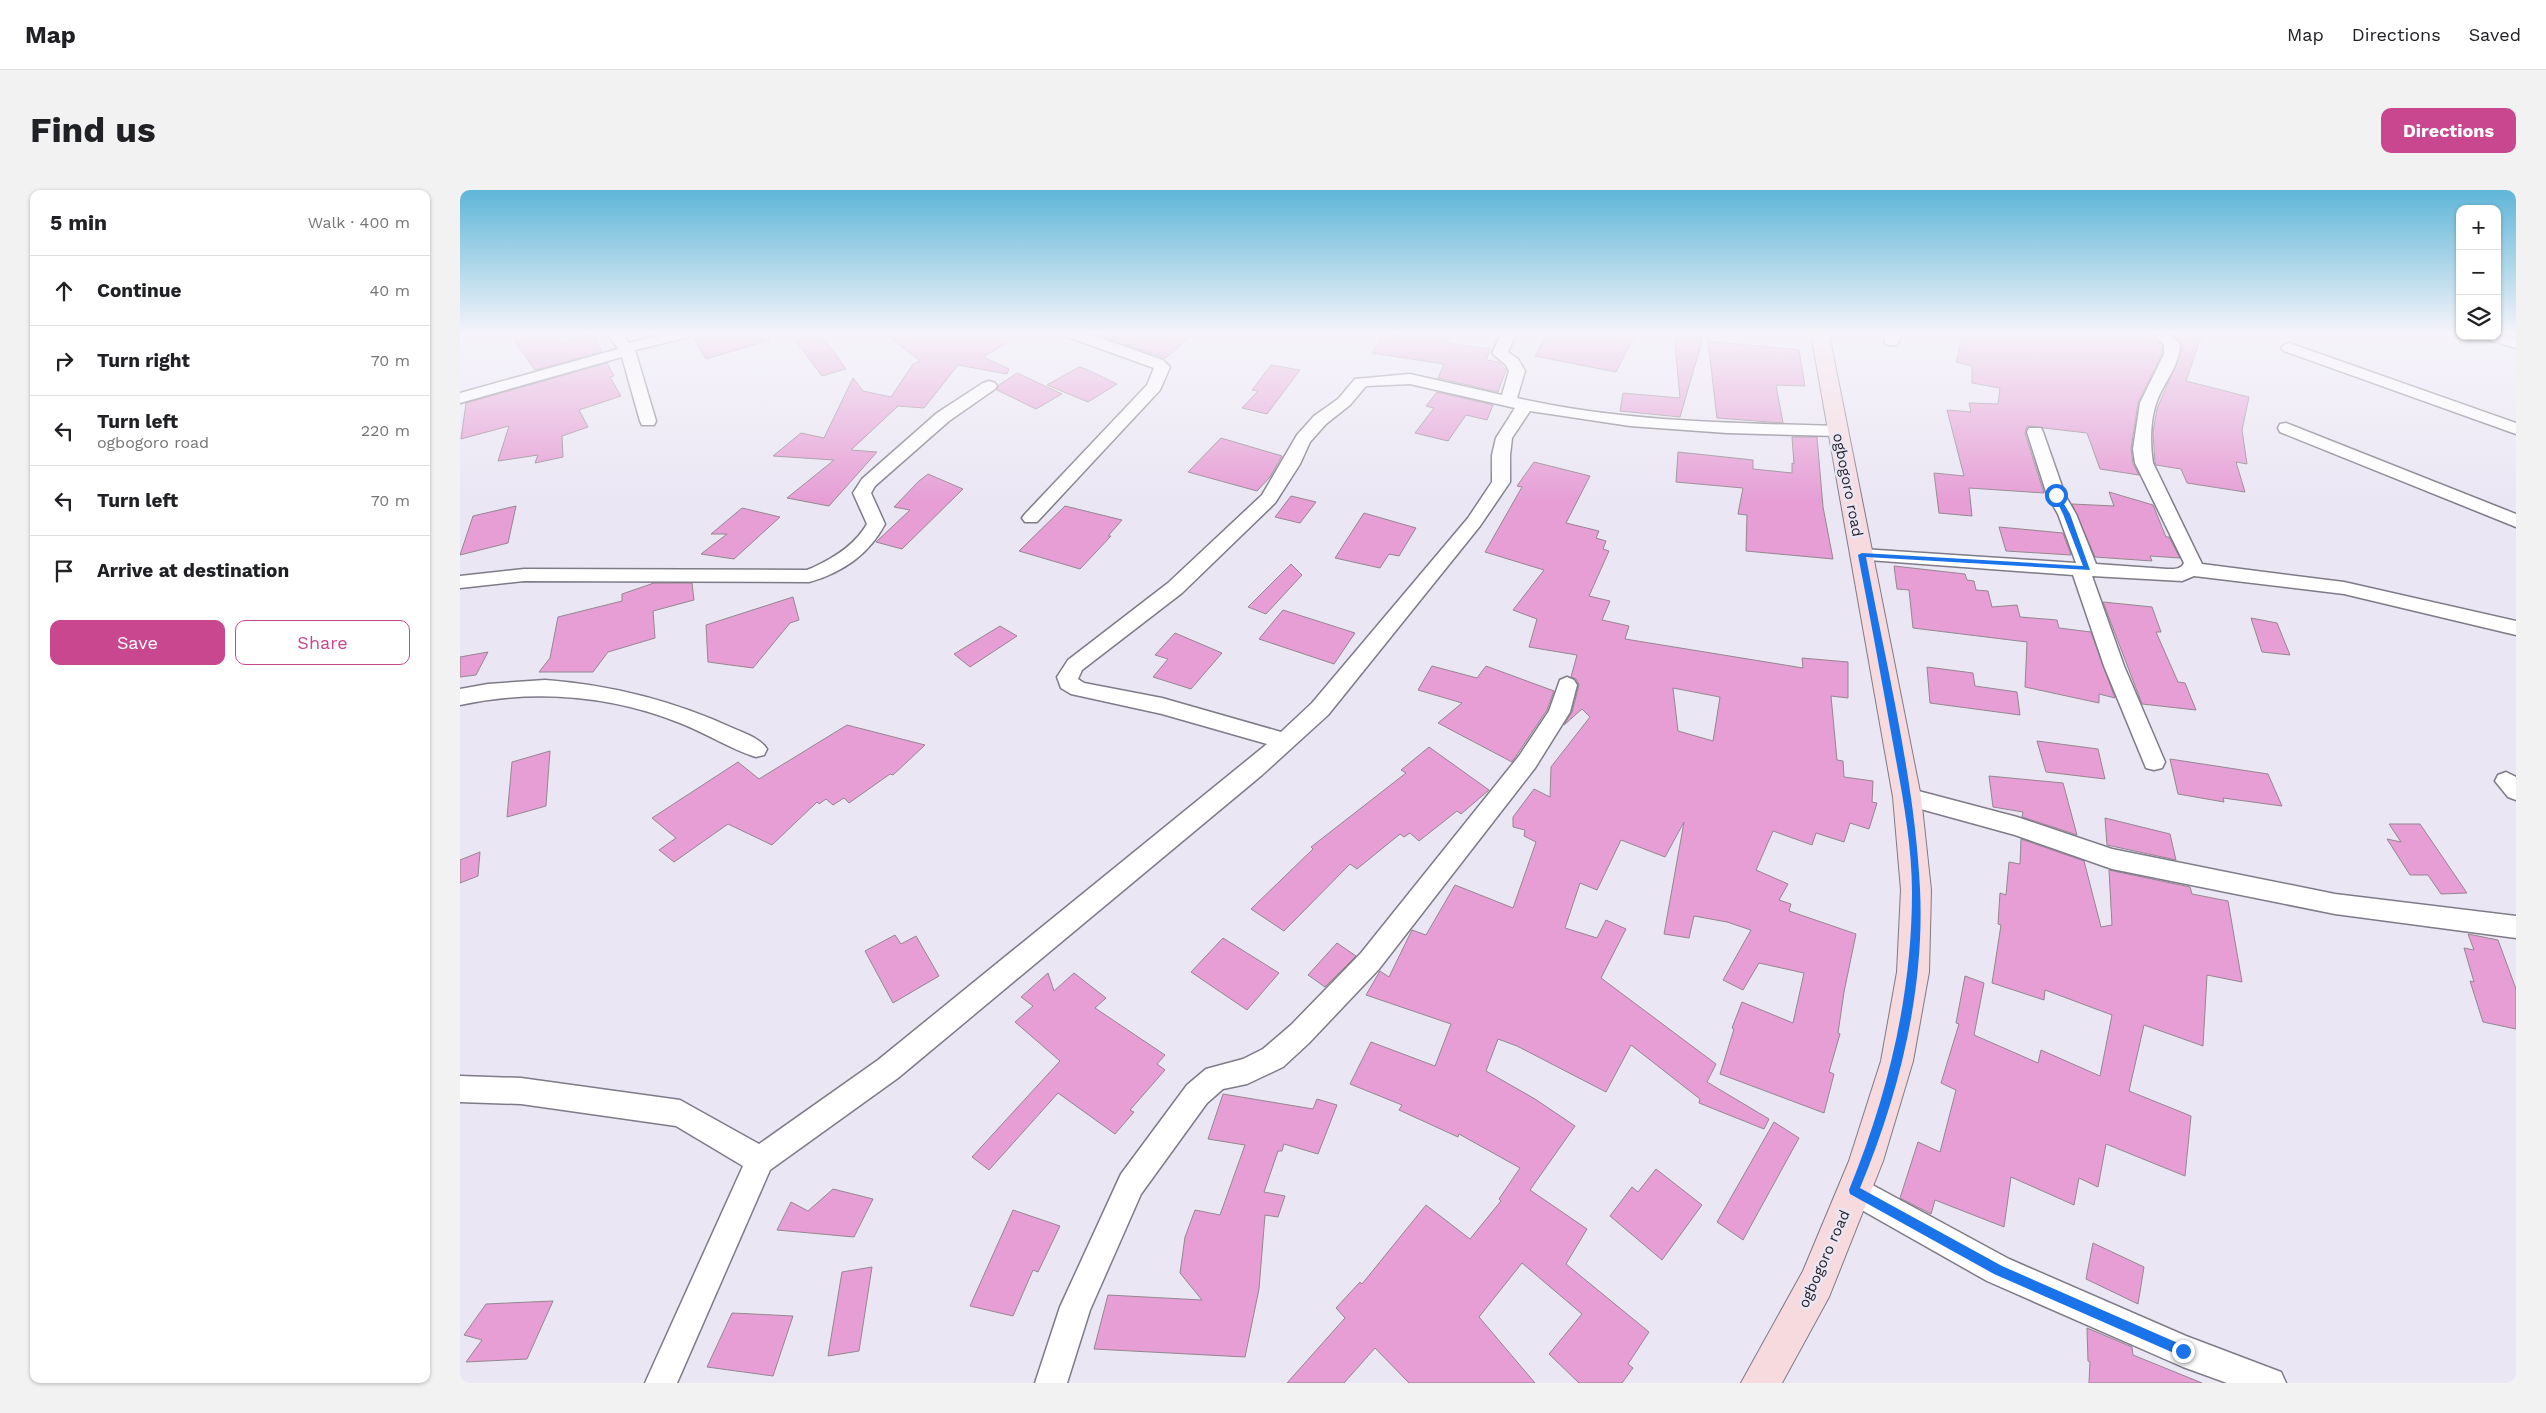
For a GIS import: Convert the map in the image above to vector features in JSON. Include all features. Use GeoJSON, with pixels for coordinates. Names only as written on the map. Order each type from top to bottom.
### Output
{"type":"FeatureCollection","features":[{"type":"Feature","properties":{"kind":"street"},"geometry":{"type":"LineString","coordinates":[[460,398],[488,390]]}},
{"type":"Feature","properties":{"kind":"street"},"geometry":{"type":"LineString","coordinates":[[639,390],[648,421]]}},
{"type":"Feature","properties":{"kind":"street"},"geometry":{"type":"LineString","coordinates":[[460,582],[524,575],[809,576],[825,570],[870,537],[876,524],[862,493],[868,483],[943,417],[984,390]]}},
{"type":"Feature","properties":{"kind":"street"},"geometry":{"type":"LineString","coordinates":[[1031,518],[1151,390]]}},
{"type":"Feature","properties":{"kind":"street"},"geometry":{"type":"LineString","coordinates":[[1285,741],[1162,706],[1078,689],[1068,682],[1067,677],[1075,665],[1175,588],[1269,499],[1291,464],[1296,450],[1303,439],[1320,420],[1344,402],[1354,390]]}},
{"type":"Feature","properties":{"kind":"street"},"geometry":{"type":"LineString","coordinates":[[1457,390],[1516,403],[1630,421],[1727,428],[1838,431]]}},
{"type":"Feature","properties":{"kind":"street"},"geometry":{"type":"LineString","coordinates":[[661,1383],[760,1160],[888,1069],[1254,769],[1320,709],[1474,522],[1501,482],[1501,455],[1504,438],[1516,403],[1516,390]]}},
{"type":"Feature","properties":{"kind":"street","name":"ogbogoro road"},"geometry":{"type":"LineString","coordinates":[[1761,1383],[1816,1284],[1866,1161],[1898,1061],[1913,972],[1916,890],[1907,797],[1830,390]]}},
{"type":"Feature","properties":{"kind":"street"},"geometry":{"type":"LineString","coordinates":[[1862,555],[2182,575],[2191,569],[2193,563],[2170,512],[2144,463],[2142,449],[2148,402],[2154,390]]}},
{"type":"Feature","properties":{"kind":"street"},"geometry":{"type":"LineString","coordinates":[[2406,390],[2516,429]]}},
{"type":"Feature","properties":{"kind":"street"},"geometry":{"type":"LineString","coordinates":[[2286,428],[2516,521]]}},
{"type":"Feature","properties":{"kind":"street"},"geometry":{"type":"LineString","coordinates":[[2035,432],[2056,495],[2067,514],[2103,641],[2128,705],[2154,762]]}},
{"type":"Feature","properties":{"kind":"street"},"geometry":{"type":"LineString","coordinates":[[2191,569],[2344,588],[2398,599],[2516,628]]}},
{"type":"Feature","properties":{"kind":"street"},"geometry":{"type":"LineString","coordinates":[[1051,1383],[1075,1307],[1131,1184],[1197,1094],[1216,1078],[1247,1071],[1273,1058],[1300,1034],[1370,961],[1527,762],[1559,712],[1567,685]]}},
{"type":"Feature","properties":{"kind":"street"},"geometry":{"type":"LineString","coordinates":[[460,697],[482,691],[546,686],[613,696],[686,717],[756,749]]}},
{"type":"Feature","properties":{"kind":"street"},"geometry":{"type":"LineString","coordinates":[[1907,797],[2017,826],[2112,859],[2335,904],[2516,927]]}},
{"type":"Feature","properties":{"kind":"street"},"geometry":{"type":"LineString","coordinates":[[460,1089],[521,1091],[680,1113],[760,1160]]}},
{"type":"Feature","properties":{"kind":"street"},"geometry":{"type":"LineString","coordinates":[[1854,1190],[1998,1270],[2183,1351],[2270,1383]]}},
{"type":"Feature","properties":{"kind":"building"},"geometry":{"type":"Polygon","coordinates":[[[513,390],[617,390],[621,396],[579,410],[588,427],[562,436],[563,457],[535,463],[538,455],[498,461],[509,426],[461,439],[466,403],[513,390]]]}},
{"type":"Feature","properties":{"kind":"building"},"geometry":{"type":"Polygon","coordinates":[[[847,390],[862,390],[891,397],[896,390],[938,390],[924,408],[898,406],[851,450],[877,452],[829,506],[787,498],[834,460],[773,456],[801,433],[824,438],[847,390]]]}},
{"type":"Feature","properties":{"kind":"building"},"geometry":{"type":"Polygon","coordinates":[[[997,390],[1053,390],[1062,394],[1036,409],[997,390]]]}},
{"type":"Feature","properties":{"kind":"building"},"geometry":{"type":"Polygon","coordinates":[[[1058,390],[1108,390],[1088,402],[1058,390]]]}},
{"type":"Feature","properties":{"kind":"building"},"geometry":{"type":"Polygon","coordinates":[[[1252,390],[1285,390],[1267,414],[1242,408],[1258,391],[1252,390]]]}},
{"type":"Feature","properties":{"kind":"building"},"geometry":{"type":"Polygon","coordinates":[[[1679,390],[1688,390],[1680,417],[1620,411],[1623,393],[1680,398],[1679,390]]]}},
{"type":"Feature","properties":{"kind":"building"},"geometry":{"type":"Polygon","coordinates":[[[1714,390],[1777,390],[1783,423],[1717,418],[1714,390]]]}},
{"type":"Feature","properties":{"kind":"building"},"geometry":{"type":"Polygon","coordinates":[[[2000,390],[2145,390],[2138,403],[2131,449],[2133,464],[2139,475],[2100,469],[2087,433],[2027,426],[2025,433],[2044,493],[1969,488],[1972,516],[1939,513],[1934,473],[1964,476],[1947,410],[1971,412],[1969,403],[1998,404],[2000,390]]]}},
{"type":"Feature","properties":{"kind":"building"},"geometry":{"type":"Polygon","coordinates":[[[2165,390],[2220,390],[2249,397],[2242,430],[2247,464],[2236,462],[2245,492],[2187,483],[2181,469],[2156,465],[2153,432],[2157,409],[2165,390]]]}},
{"type":"Feature","properties":{"kind":"building"},"geometry":{"type":"Polygon","coordinates":[[[1437,392],[1493,405],[1487,420],[1466,415],[1448,441],[1415,433],[1434,408],[1426,406],[1437,392]]]}},
{"type":"Feature","properties":{"kind":"building"},"geometry":{"type":"Polygon","coordinates":[[[1792,437],[1817,437],[1823,507],[1833,559],[1746,551],[1747,515],[1738,514],[1743,488],[1676,482],[1678,452],[1753,460],[1753,469],[1792,473],[1792,463],[1794,464],[1792,437]]]}},
{"type":"Feature","properties":{"kind":"building"},"geometry":{"type":"Polygon","coordinates":[[[1221,438],[1282,456],[1270,477],[1257,491],[1188,472],[1221,438]]]}},
{"type":"Feature","properties":{"kind":"building"},"geometry":{"type":"Polygon","coordinates":[[[1534,462],[1590,476],[1566,523],[1599,531],[1596,538],[1606,541],[1603,549],[1609,551],[1589,596],[1610,601],[1602,620],[1629,626],[1625,639],[1803,668],[1802,658],[1848,662],[1848,698],[1831,696],[1837,760],[1843,761],[1844,777],[1873,781],[1872,802],[1877,803],[1869,829],[1850,823],[1844,842],[1816,833],[1812,845],[1773,831],[1756,870],[1788,884],[1779,900],[1791,904],[1789,911],[1856,934],[1844,992],[1838,1033],[1840,1034],[1829,1072],[1834,1074],[1824,1113],[1720,1074],[1734,1029],[1732,1028],[1742,1002],[1793,1023],[1804,973],[1759,963],[1743,990],[1723,980],[1751,930],[1727,922],[1694,916],[1689,938],[1664,934],[1684,822],[1665,857],[1621,840],[1597,890],[1580,883],[1565,928],[1597,938],[1606,920],[1626,929],[1601,978],[1716,1064],[1707,1082],[1769,1119],[1764,1129],[1699,1103],[1700,1099],[1631,1045],[1606,1092],[1517,1046],[1498,1039],[1486,1071],[1535,1099],[1575,1126],[1530,1190],[1587,1229],[1566,1264],[1649,1332],[1628,1364],[1633,1368],[1622,1383],[1579,1383],[1549,1354],[1582,1314],[1522,1263],[1479,1317],[1535,1383],[1409,1383],[1375,1348],[1344,1383],[1287,1383],[1345,1318],[1336,1308],[1360,1282],[1362,1284],[1426,1205],[1470,1239],[1501,1201],[1499,1199],[1520,1168],[1459,1134],[1458,1137],[1399,1110],[1402,1105],[1350,1084],[1371,1042],[1435,1066],[1451,1024],[1366,995],[1380,971],[1389,977],[1412,930],[1426,935],[1455,885],[1513,908],[1536,842],[1524,836],[1525,830],[1513,827],[1513,817],[1534,789],[1550,797],[1551,767],[1590,717],[1582,709],[1564,725],[1572,712],[1579,685],[1576,679],[1571,677],[1577,655],[1529,647],[1537,619],[1513,610],[1544,570],[1485,552],[1522,487],[1517,486],[1534,462]],[[1673,688],[1678,731],[1713,741],[1720,697],[1673,688]]]}},
{"type":"Feature","properties":{"kind":"building"},"geometry":{"type":"Polygon","coordinates":[[[928,474],[963,489],[902,549],[876,542],[910,510],[894,507],[928,474]]]}},
{"type":"Feature","properties":{"kind":"building"},"geometry":{"type":"Polygon","coordinates":[[[2109,492],[2153,505],[2166,537],[2169,537],[2180,558],[2150,556],[2152,561],[2095,557],[2072,504],[2114,506],[2109,492]]]}},
{"type":"Feature","properties":{"kind":"building"},"geometry":{"type":"Polygon","coordinates":[[[1291,496],[1316,502],[1300,523],[1275,517],[1291,496]]]}},
{"type":"Feature","properties":{"kind":"building"},"geometry":{"type":"Polygon","coordinates":[[[516,506],[508,543],[460,555],[473,516],[516,506]]]}},
{"type":"Feature","properties":{"kind":"building"},"geometry":{"type":"Polygon","coordinates":[[[1065,506],[1122,520],[1108,536],[1111,536],[1080,569],[1019,551],[1065,506]]]}},
{"type":"Feature","properties":{"kind":"building"},"geometry":{"type":"Polygon","coordinates":[[[742,508],[780,517],[734,559],[701,554],[727,534],[711,534],[742,508]]]}},
{"type":"Feature","properties":{"kind":"building"},"geometry":{"type":"Polygon","coordinates":[[[1364,513],[1416,528],[1399,556],[1389,554],[1380,568],[1335,558],[1364,513]]]}},
{"type":"Feature","properties":{"kind":"building"},"geometry":{"type":"Polygon","coordinates":[[[1999,527],[2063,533],[2071,555],[2006,551],[1999,527]]]}},
{"type":"Feature","properties":{"kind":"building"},"geometry":{"type":"Polygon","coordinates":[[[1291,564],[1302,575],[1266,614],[1248,607],[1291,564]]]}},
{"type":"Feature","properties":{"kind":"building"},"geometry":{"type":"Polygon","coordinates":[[[1894,566],[1965,574],[1967,580],[1974,581],[1976,590],[1988,591],[1992,607],[2017,605],[2020,617],[2057,620],[2059,628],[2091,632],[2115,698],[2099,694],[2099,703],[2025,687],[2027,642],[1913,628],[1909,590],[1897,589],[1894,566]]]}},
{"type":"Feature","properties":{"kind":"building"},"geometry":{"type":"Polygon","coordinates":[[[654,583],[692,583],[694,600],[653,611],[655,638],[608,652],[593,672],[539,672],[550,658],[558,617],[622,601],[622,594],[654,583]]]}},
{"type":"Feature","properties":{"kind":"building"},"geometry":{"type":"Polygon","coordinates":[[[793,597],[799,620],[790,623],[753,668],[708,662],[706,625],[793,597]]]}},
{"type":"Feature","properties":{"kind":"building"},"geometry":{"type":"Polygon","coordinates":[[[2103,602],[2152,607],[2161,632],[2156,632],[2178,682],[2185,683],[2196,710],[2142,704],[2103,602]]]}},
{"type":"Feature","properties":{"kind":"building"},"geometry":{"type":"Polygon","coordinates":[[[1283,610],[1355,633],[1334,664],[1259,639],[1283,610]]]}},
{"type":"Feature","properties":{"kind":"building"},"geometry":{"type":"Polygon","coordinates":[[[2251,618],[2277,623],[2290,655],[2262,652],[2251,618]]]}},
{"type":"Feature","properties":{"kind":"building"},"geometry":{"type":"Polygon","coordinates":[[[1000,626],[1017,636],[970,667],[954,654],[1000,626]]]}},
{"type":"Feature","properties":{"kind":"building"},"geometry":{"type":"Polygon","coordinates":[[[1175,633],[1222,653],[1191,689],[1153,677],[1168,659],[1155,655],[1175,633]]]}},
{"type":"Feature","properties":{"kind":"building"},"geometry":{"type":"Polygon","coordinates":[[[488,652],[476,675],[460,677],[460,657],[488,652]]]}},
{"type":"Feature","properties":{"kind":"building"},"geometry":{"type":"Polygon","coordinates":[[[1432,666],[1477,678],[1486,666],[1554,691],[1547,710],[1512,762],[1438,723],[1462,703],[1418,690],[1432,666]]]}},
{"type":"Feature","properties":{"kind":"building"},"geometry":{"type":"Polygon","coordinates":[[[1927,667],[1973,673],[1975,686],[2017,692],[2020,715],[1930,703],[1927,667]]]}},
{"type":"Feature","properties":{"kind":"building"},"geometry":{"type":"Polygon","coordinates":[[[847,725],[925,745],[893,775],[890,774],[849,803],[844,798],[833,805],[826,799],[819,804],[817,802],[772,845],[728,824],[674,862],[659,850],[676,838],[652,818],[738,762],[759,779],[847,725]]]}},
{"type":"Feature","properties":{"kind":"building"},"geometry":{"type":"Polygon","coordinates":[[[2037,741],[2098,749],[2105,779],[2046,772],[2037,741]]]}},
{"type":"Feature","properties":{"kind":"building"},"geometry":{"type":"Polygon","coordinates":[[[1429,747],[1489,790],[1461,814],[1457,811],[1419,841],[1410,833],[1404,837],[1400,834],[1357,869],[1350,864],[1284,931],[1251,909],[1313,849],[1311,847],[1406,773],[1401,770],[1429,747]]]}},
{"type":"Feature","properties":{"kind":"building"},"geometry":{"type":"Polygon","coordinates":[[[550,751],[546,806],[507,817],[512,762],[550,751]]]}},
{"type":"Feature","properties":{"kind":"building"},"geometry":{"type":"Polygon","coordinates":[[[2170,759],[2268,774],[2282,806],[2223,798],[2224,802],[2178,794],[2170,759]]]}},
{"type":"Feature","properties":{"kind":"building"},"geometry":{"type":"Polygon","coordinates":[[[1989,776],[2063,783],[2077,835],[2022,817],[2023,812],[1993,807],[1989,776]]]}},
{"type":"Feature","properties":{"kind":"building"},"geometry":{"type":"Polygon","coordinates":[[[2105,818],[2170,834],[2176,860],[2107,845],[2105,818]]]}},
{"type":"Feature","properties":{"kind":"building"},"geometry":{"type":"Polygon","coordinates":[[[2389,824],[2420,824],[2467,893],[2441,894],[2428,875],[2410,875],[2387,839],[2401,842],[2389,824]]]}},
{"type":"Feature","properties":{"kind":"building"},"geometry":{"type":"Polygon","coordinates":[[[2021,839],[2084,861],[2101,927],[2112,925],[2109,870],[2190,887],[2192,894],[2228,901],[2242,982],[2207,975],[2203,1046],[2144,1025],[2129,1091],[2191,1116],[2185,1176],[2106,1144],[2098,1187],[2079,1178],[2074,1205],[2011,1177],[2004,1227],[1935,1200],[1931,1214],[1900,1198],[1918,1142],[1940,1152],[1956,1090],[1941,1083],[1959,1024],[1956,1023],[1965,976],[1984,983],[1974,1035],[2038,1063],[2041,1050],[2100,1076],[2112,1015],[2045,990],[2044,1000],[1992,983],[2001,925],[1998,924],[2000,893],[2006,895],[2009,862],[2020,864],[2021,839]]]}},
{"type":"Feature","properties":{"kind":"building"},"geometry":{"type":"Polygon","coordinates":[[[480,852],[478,876],[460,883],[460,860],[480,852]]]}},
{"type":"Feature","properties":{"kind":"building"},"geometry":{"type":"Polygon","coordinates":[[[2468,934],[2498,940],[2516,989],[2516,1029],[2483,1022],[2470,981],[2474,982],[2464,948],[2474,950],[2468,934]]]}},
{"type":"Feature","properties":{"kind":"building"},"geometry":{"type":"Polygon","coordinates":[[[895,935],[901,944],[916,936],[939,976],[893,1003],[865,951],[895,935]]]}},
{"type":"Feature","properties":{"kind":"building"},"geometry":{"type":"Polygon","coordinates":[[[1223,938],[1279,973],[1247,1010],[1191,972],[1223,938]]]}},
{"type":"Feature","properties":{"kind":"building"},"geometry":{"type":"Polygon","coordinates":[[[1337,943],[1356,956],[1325,987],[1308,975],[1337,943]]]}},
{"type":"Feature","properties":{"kind":"building"},"geometry":{"type":"Polygon","coordinates":[[[1048,973],[1054,991],[1074,973],[1106,998],[1095,1008],[1165,1055],[1157,1064],[1165,1070],[1130,1110],[1134,1112],[1115,1134],[1058,1093],[989,1170],[972,1157],[1060,1061],[1015,1022],[1033,1006],[1021,997],[1048,973]]]}},
{"type":"Feature","properties":{"kind":"building"},"geometry":{"type":"Polygon","coordinates":[[[1223,1094],[1313,1109],[1317,1099],[1337,1105],[1318,1154],[1284,1144],[1282,1151],[1278,1151],[1264,1192],[1285,1196],[1278,1217],[1265,1215],[1259,1289],[1245,1357],[1094,1349],[1108,1295],[1202,1300],[1180,1273],[1185,1237],[1195,1210],[1220,1215],[1245,1145],[1208,1139],[1223,1094]]]}},
{"type":"Feature","properties":{"kind":"building"},"geometry":{"type":"Polygon","coordinates":[[[1774,1122],[1799,1138],[1743,1240],[1717,1222],[1774,1122]]]}},
{"type":"Feature","properties":{"kind":"building"},"geometry":{"type":"Polygon","coordinates":[[[1656,1169],[1702,1205],[1662,1260],[1610,1216],[1632,1187],[1638,1192],[1656,1169]]]}},
{"type":"Feature","properties":{"kind":"building"},"geometry":{"type":"Polygon","coordinates":[[[833,1189],[873,1199],[854,1237],[777,1230],[791,1202],[808,1211],[833,1189]]]}},
{"type":"Feature","properties":{"kind":"building"},"geometry":{"type":"Polygon","coordinates":[[[1013,1210],[1060,1226],[1038,1272],[1033,1270],[1013,1316],[970,1306],[1013,1210]]]}},
{"type":"Feature","properties":{"kind":"building"},"geometry":{"type":"Polygon","coordinates":[[[2093,1243],[2144,1267],[2138,1304],[2086,1279],[2093,1243]]]}},
{"type":"Feature","properties":{"kind":"building"},"geometry":{"type":"Polygon","coordinates":[[[872,1267],[859,1351],[828,1356],[842,1272],[872,1267]]]}},
{"type":"Feature","properties":{"kind":"building"},"geometry":{"type":"Polygon","coordinates":[[[553,1301],[527,1359],[466,1362],[482,1340],[464,1335],[486,1304],[553,1301]]]}},
{"type":"Feature","properties":{"kind":"building"},"geometry":{"type":"Polygon","coordinates":[[[732,1313],[793,1316],[773,1376],[707,1367],[732,1313]]]}},
{"type":"Feature","properties":{"kind":"building"},"geometry":{"type":"Polygon","coordinates":[[[2087,1328],[2132,1347],[2133,1355],[2202,1383],[2089,1383],[2090,1362],[2088,1361],[2087,1328]]]}},
{"type":"Feature","properties":{"kind":"route"},"geometry":{"type":"LineString","coordinates":[[2056,495],[2067,514],[2088,569],[1862,555],[1907,797],[1916,890],[1913,972],[1898,1061],[1866,1161],[1854,1190],[1998,1270],[2183,1351]]}}]}
